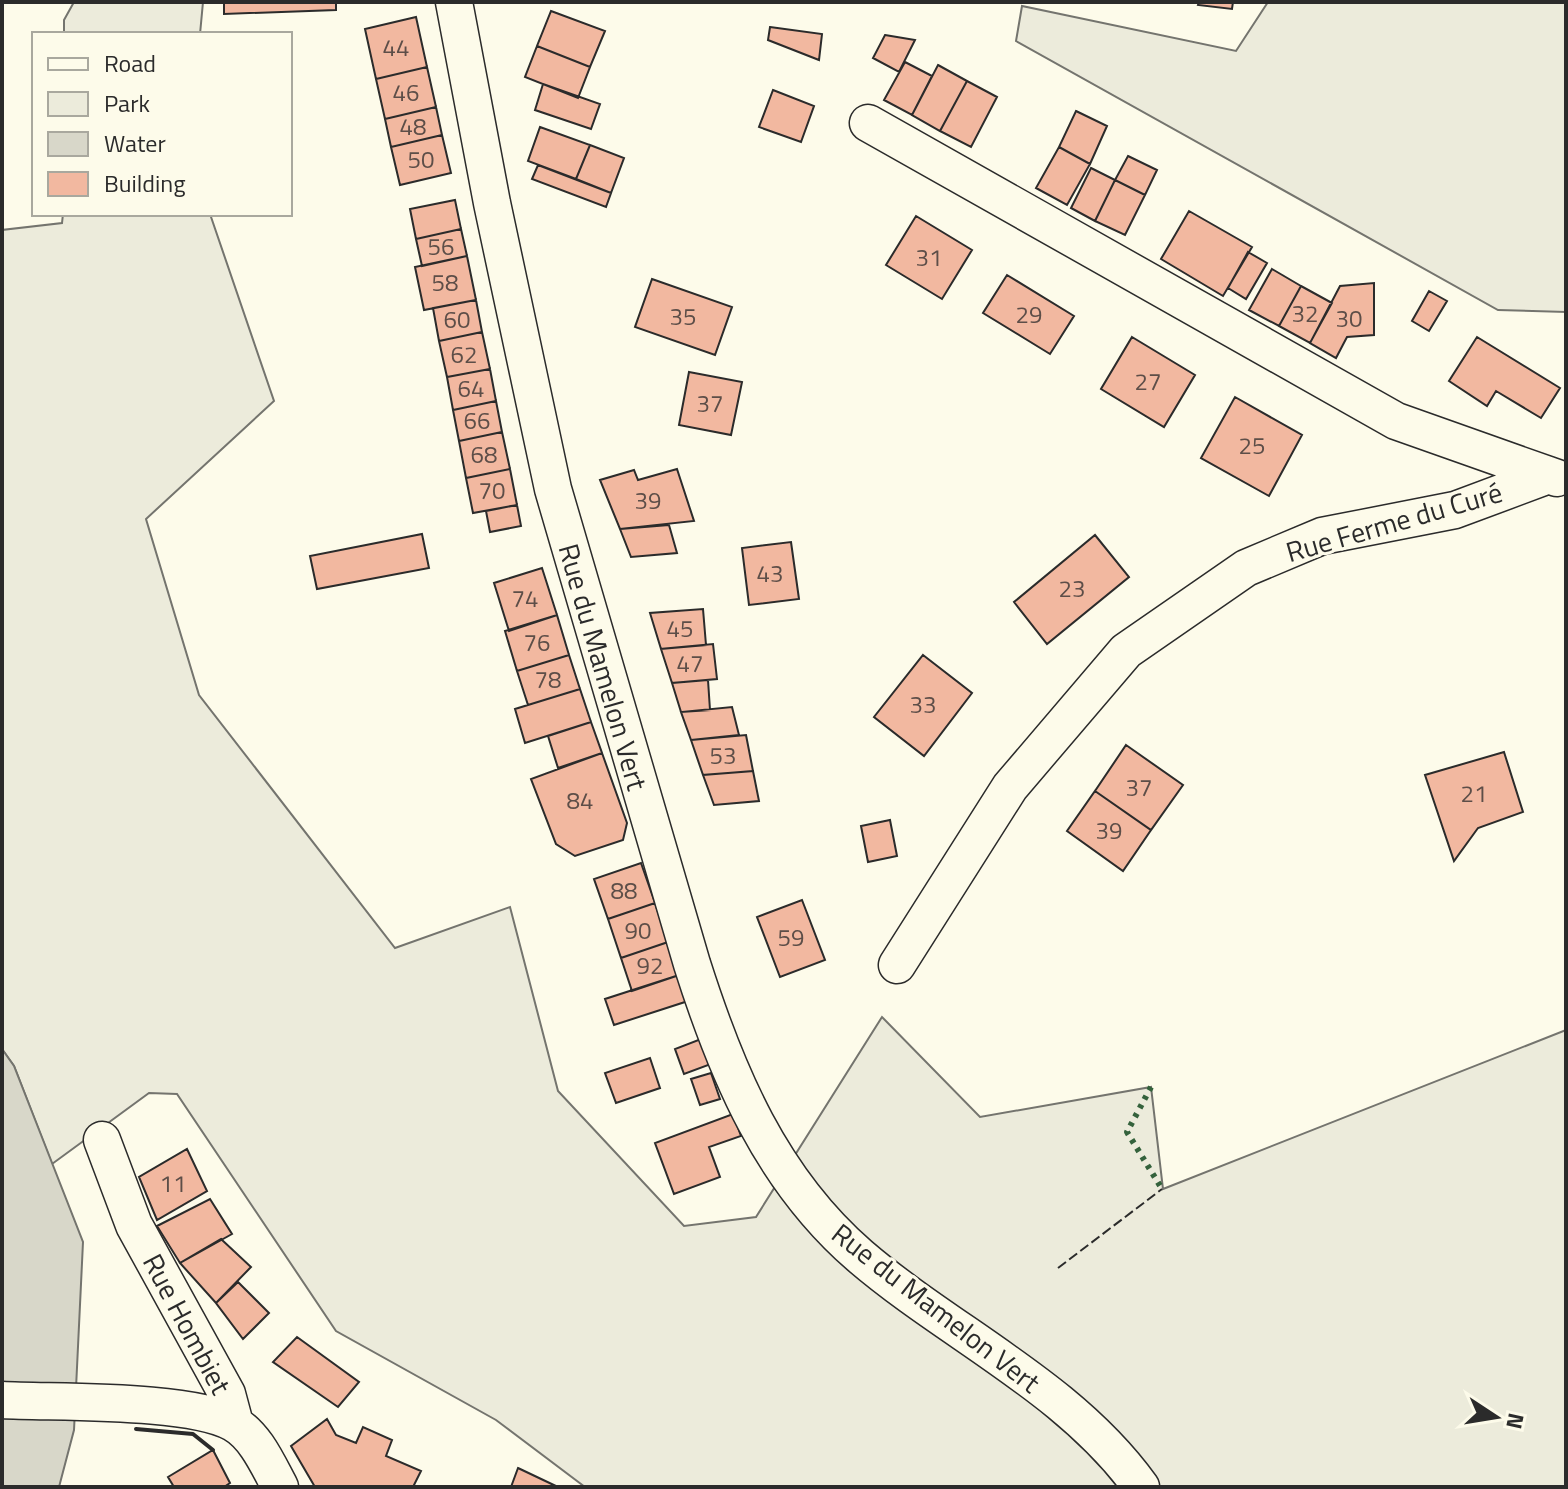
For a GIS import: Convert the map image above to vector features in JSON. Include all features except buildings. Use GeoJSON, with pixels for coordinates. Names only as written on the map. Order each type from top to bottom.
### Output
{"type":"FeatureCollection","features":[{"type":"Feature","properties":{"kind":"street","name":"Rue du Mamelon Vert"},"geometry":{"type":"LineString","coordinates":[[454,2],[492,203],[553,489],[692,964],[716,1040],[752,1120],[806,1203],[860,1256],[1068,1411],[1141,1487]]}},
{"type":"Feature","properties":{"kind":"street","name":"Rue Ferme du Curé"},"geometry":{"type":"LineString","coordinates":[[868,123],[1396,421],[1557,478]]}},
{"type":"Feature","properties":{"kind":"street","name":"Rue Ferme du Curé"},"geometry":{"type":"LineString","coordinates":[[897,965],[1010,787],[1126,651],[1246,568],[1322,536],[1455,510],[1557,478]]}},
{"type":"Feature","properties":{"kind":"street","name":"Rue Hombiet"},"geometry":{"type":"LineString","coordinates":[[102,1140],[134,1225],[227,1394],[235,1424]]}},
{"type":"Feature","properties":{"kind":"street","name":"Rue Hombiet"},"geometry":{"type":"LineString","coordinates":[[2,1400],[198,1410],[235,1424]]}},
{"type":"Feature","properties":{"kind":"street"},"geometry":{"type":"LineString","coordinates":[[235,1424],[252,1438],[280,1487]]}},
{"type":"Feature","properties":{"kind":"green space"},"geometry":{"type":"Polygon","coordinates":[[[74,2],[203,2],[200,32],[64,32],[64,20],[74,2]]]}},
{"type":"Feature","properties":{"kind":"green space"},"geometry":{"type":"Polygon","coordinates":[[[1268,2],[1566,2],[1566,312],[1498,310],[1016,41],[1022,6],[1236,51],[1268,2]]]}},
{"type":"Feature","properties":{"kind":"green space"},"geometry":{"type":"Polygon","coordinates":[[[63,216],[211,216],[274,401],[146,519],[199,695],[395,948],[510,907],[558,1091],[684,1226],[756,1217],[882,1017],[980,1117],[1151,1087],[1163,1189],[1566,1030],[1566,1487],[585,1487],[496,1420],[336,1331],[177,1094],[149,1093],[52,1164],[14,1066],[2,1049],[2,230],[62,223],[63,216]]]}},
{"type":"Feature","properties":{"kind":"water"},"geometry":{"type":"Polygon","coordinates":[[[2,1049],[14,1066],[83,1242],[74,1430],[59,1487],[2,1487],[2,1049]]]}},
{"type":"Feature","properties":{"kind":"hedge"},"geometry":{"type":"LineString","coordinates":[[1151,1087],[1127,1132],[1162,1189]]}},
{"type":"Feature","properties":{"kind":"fence"},"geometry":{"type":"LineString","coordinates":[[1058,1268],[1162,1189]]}},
{"type":"Feature","properties":{"kind":"wall"},"geometry":{"type":"LineString","coordinates":[[136,1429],[193,1434],[213,1450]]}}]}
